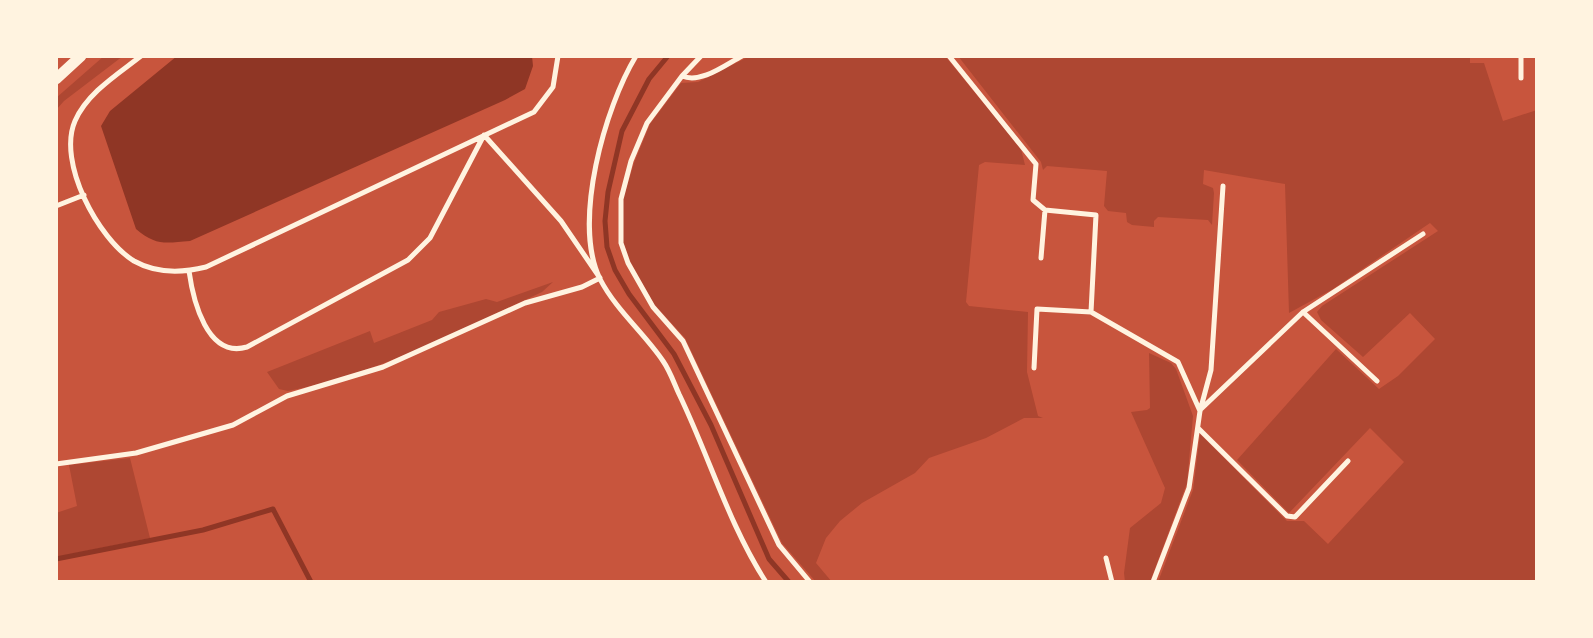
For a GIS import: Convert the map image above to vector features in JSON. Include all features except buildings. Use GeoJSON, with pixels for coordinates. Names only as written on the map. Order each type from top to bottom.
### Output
{"type":"FeatureCollection","features":[{"type":"Feature","properties":{"kind":"street"},"geometry":{"type":"LineString","coordinates":[[56,79],[81,56]]}},
{"type":"Feature","properties":{"kind":"lane"},"geometry":{"type":"LineString","coordinates":[[141,56],[82,107],[74,122],[70,152],[93,217],[105,233],[133,260],[168,272],[206,267],[534,112],[553,87],[558,56]]}},
{"type":"Feature","properties":{"kind":"lane"},"geometry":{"type":"LineString","coordinates":[[600,278],[590,236],[592,191],[605,129],[636,56]]}},
{"type":"Feature","properties":{"kind":"lane"},"geometry":{"type":"LineString","coordinates":[[701,56],[647,123],[631,161],[621,199],[621,243],[628,263],[653,307],[683,341],[779,545],[810,582]]}},
{"type":"Feature","properties":{"kind":"lane"},"geometry":{"type":"LineString","coordinates":[[682,76],[692,79],[701,77],[742,56]]}},
{"type":"Feature","properties":{"kind":"lane"},"geometry":{"type":"LineString","coordinates":[[949,56],[1036,164],[1033,200],[1045,210],[1096,215],[1091,312]]}},
{"type":"Feature","properties":{"kind":"lane"},"geometry":{"type":"LineString","coordinates":[[1521,56],[1521,78]]}},
{"type":"Feature","properties":{"kind":"lane"},"geometry":{"type":"LineString","coordinates":[[189,271],[199,313],[215,340],[236,350],[247,347],[408,260],[421,250],[484,135]]}},
{"type":"Feature","properties":{"kind":"lane"},"geometry":{"type":"LineString","coordinates":[[484,135],[561,221],[636,330],[663,362],[698,434],[743,540],[766,582]]}},
{"type":"Feature","properties":{"kind":"lane"},"geometry":{"type":"LineString","coordinates":[[1153,582],[1189,488],[1200,411],[1211,370],[1223,186]]}},
{"type":"Feature","properties":{"kind":"lane"},"geometry":{"type":"LineString","coordinates":[[56,206],[84,195]]}},
{"type":"Feature","properties":{"kind":"lane"},"geometry":{"type":"LineString","coordinates":[[1041,258],[1045,210]]}},
{"type":"Feature","properties":{"kind":"lane"},"geometry":{"type":"LineString","coordinates":[[1200,411],[1303,312],[1423,234]]}},
{"type":"Feature","properties":{"kind":"lane"},"geometry":{"type":"LineString","coordinates":[[56,464],[136,453],[233,425],[287,396],[383,367],[525,303],[582,287],[600,278]]}},
{"type":"Feature","properties":{"kind":"lane"},"geometry":{"type":"LineString","coordinates":[[1034,368],[1037,309],[1091,312],[1178,362],[1200,411]]}},
{"type":"Feature","properties":{"kind":"lane"},"geometry":{"type":"LineString","coordinates":[[1303,312],[1377,381]]}},
{"type":"Feature","properties":{"kind":"lane"},"geometry":{"type":"LineString","coordinates":[[1198,428],[1287,516],[1295,517],[1348,461]]}},
{"type":"Feature","properties":{"kind":"lane"},"geometry":{"type":"LineString","coordinates":[[1106,558],[1112,582]]}},
{"type":"Feature","properties":{"kind":"shaded area"},"geometry":{"type":"Polygon","coordinates":[[[104,56],[123,56],[56,110],[56,98],[104,56]]]}},
{"type":"Feature","properties":{"kind":"shaded area"},"geometry":{"type":"Polygon","coordinates":[[[177,56],[532,56],[533,66],[525,89],[505,100],[190,241],[167,243],[155,241],[136,229],[101,126],[110,111],[177,56]]]}},
{"type":"Feature","properties":{"kind":"shaded area"},"geometry":{"type":"Polygon","coordinates":[[[750,56],[945,56],[1021,149],[1025,165],[985,162],[979,165],[966,302],[969,306],[1028,312],[1027,372],[1038,416],[1043,418],[1024,418],[986,438],[929,458],[915,473],[862,503],[840,521],[826,538],[816,563],[832,582],[816,582],[782,543],[685,338],[654,304],[623,242],[623,199],[650,124],[681,83],[698,82],[750,56]]]}},
{"type":"Feature","properties":{"kind":"shaded area"},"geometry":{"type":"Polygon","coordinates":[[[958,56],[1470,56],[1470,63],[1484,63],[1503,121],[1537,110],[1537,582],[1158,582],[1193,490],[1200,434],[1287,521],[1304,521],[1328,544],[1404,462],[1370,428],[1289,513],[1237,460],[1336,349],[1379,389],[1398,376],[1435,339],[1410,313],[1363,357],[1321,320],[1317,312],[1438,231],[1430,223],[1333,289],[1289,313],[1285,184],[1204,170],[1203,184],[1213,188],[1214,193],[1212,225],[1208,220],[1158,217],[1154,227],[1132,225],[1127,222],[1126,213],[1108,211],[1104,206],[1107,171],[1047,166],[1043,170],[1041,162],[958,56]]]}},
{"type":"Feature","properties":{"kind":"shaded area"},"geometry":{"type":"Polygon","coordinates":[[[553,282],[542,292],[449,336],[354,374],[288,391],[279,389],[267,372],[370,331],[374,343],[432,320],[439,312],[486,299],[497,302],[553,282]]]}},
{"type":"Feature","properties":{"kind":"shaded area"},"geometry":{"type":"Polygon","coordinates":[[[1149,353],[1171,363],[1176,369],[1193,416],[1187,483],[1150,582],[1125,582],[1130,528],[1161,503],[1165,488],[1131,412],[1150,408],[1149,353]]]}},
{"type":"Feature","properties":{"kind":"shaded area"},"geometry":{"type":"Polygon","coordinates":[[[130,458],[150,538],[56,557],[56,513],[77,506],[69,465],[130,458]]]}},
{"type":"Feature","properties":{"kind":"waterway"},"geometry":{"type":"LineString","coordinates":[[668,56],[649,79],[622,131],[608,192],[605,221],[607,247],[615,270],[629,294],[674,354],[711,425],[769,559],[789,582]]}},
{"type":"Feature","properties":{"kind":"waterway"},"geometry":{"type":"LineString","coordinates":[[56,559],[203,530],[273,509],[311,582]]}}]}
